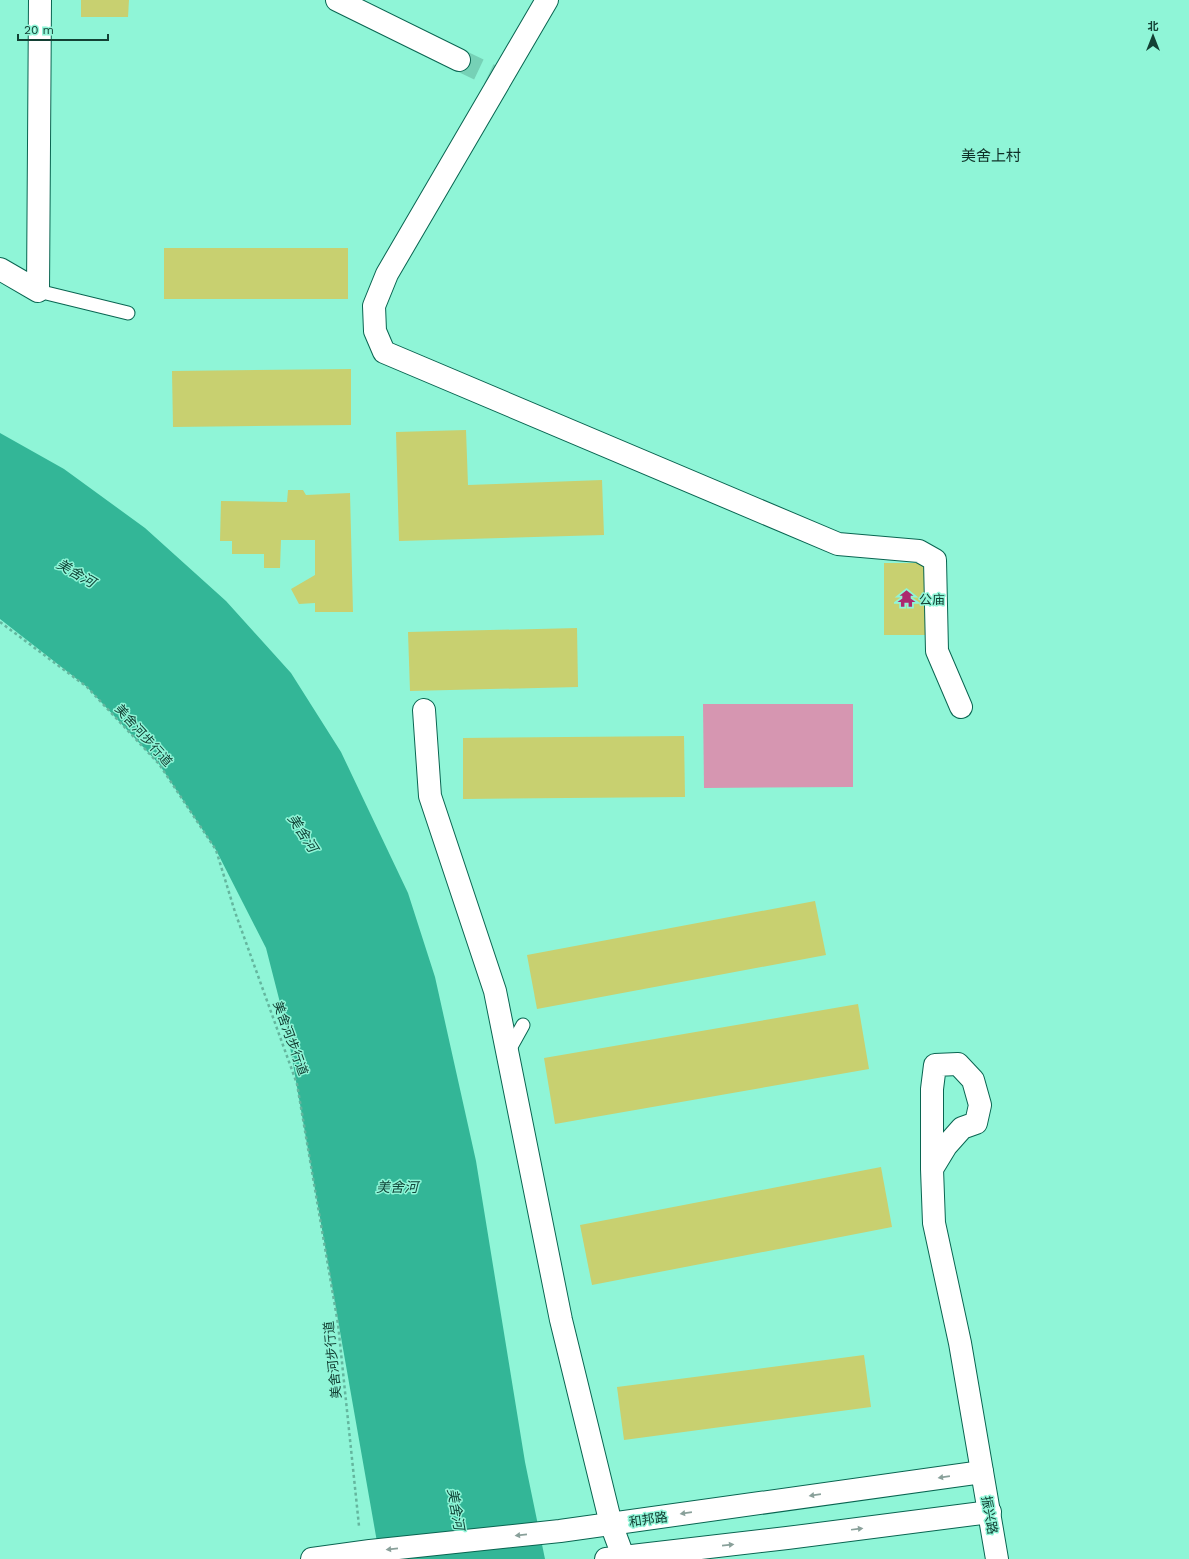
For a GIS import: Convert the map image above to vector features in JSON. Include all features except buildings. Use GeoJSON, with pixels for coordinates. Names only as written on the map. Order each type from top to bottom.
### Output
{"type":"FeatureCollection","features":[{"type":"Feature","properties":{"kind":"street"},"geometry":{"type":"LineString","coordinates":[[0,269],[38,290],[40,0]]}},
{"type":"Feature","properties":{"kind":"street"},"geometry":{"type":"LineString","coordinates":[[337,0],[459,60]]}},
{"type":"Feature","properties":{"kind":"street"},"geometry":{"type":"LineString","coordinates":[[547,0],[387,274],[374,306],[375,331],[384,352],[838,544],[919,551],[935,560],[937,651],[961,707]]}},
{"type":"Feature","properties":{"kind":"street"},"geometry":{"type":"LineString","coordinates":[[424,710],[430,796],[495,991],[562,1320],[611,1524],[614,1558],[990,1512]]}},
{"type":"Feature","properties":{"kind":"street","name":"振兴路"},"geometry":{"type":"LineString","coordinates":[[932,1169],[934,1223],[960,1343],[997,1559]]}},
{"type":"Feature","properties":{"kind":"street","name":"和邦路"},"geometry":{"type":"LineString","coordinates":[[312,1559],[560,1531],[982,1472]]}},
{"type":"Feature","properties":{"kind":"lane"},"geometry":{"type":"LineString","coordinates":[[38,290],[128,313]]}},
{"type":"Feature","properties":{"kind":"lane"},"geometry":{"type":"LineString","coordinates":[[508,1052],[524,1024]]}},
{"type":"Feature","properties":{"kind":"path","name":"美舍河步行道"},"geometry":{"type":"LineString","coordinates":[[0,622],[87,687],[159,764],[216,850],[235,912],[297,1084],[338,1324],[366,1552]]}},
{"type":"Feature","properties":{"kind":"shaded area"},"geometry":{"type":"Polygon","coordinates":[[[703,704],[853,704],[853,787],[704,788],[703,704]]]}},
{"type":"Feature","properties":{"kind":"water","name":"美舍河"},"geometry":{"type":"Polygon","coordinates":[[[0,433],[64,469],[145,528],[226,601],[291,673],[341,752],[408,893],[435,977],[476,1161],[525,1462],[545,1559],[380,1559],[287,1030],[266,948],[216,850],[159,764],[87,687],[0,619],[0,433]]]}},
{"type":"Feature","properties":{"kind":"tunnel"},"geometry":{"type":"LineString","coordinates":[[459,60],[501,80]]}},
{"type":"Feature","properties":{"kind":"place","name":"公庙"},"geometry":{"type":"Point","coordinates":[906,599]}},
{"type":"Feature","properties":{"kind":"district","name":"美舍上村"},"geometry":{"type":"Point","coordinates":[991,156]}}]}
